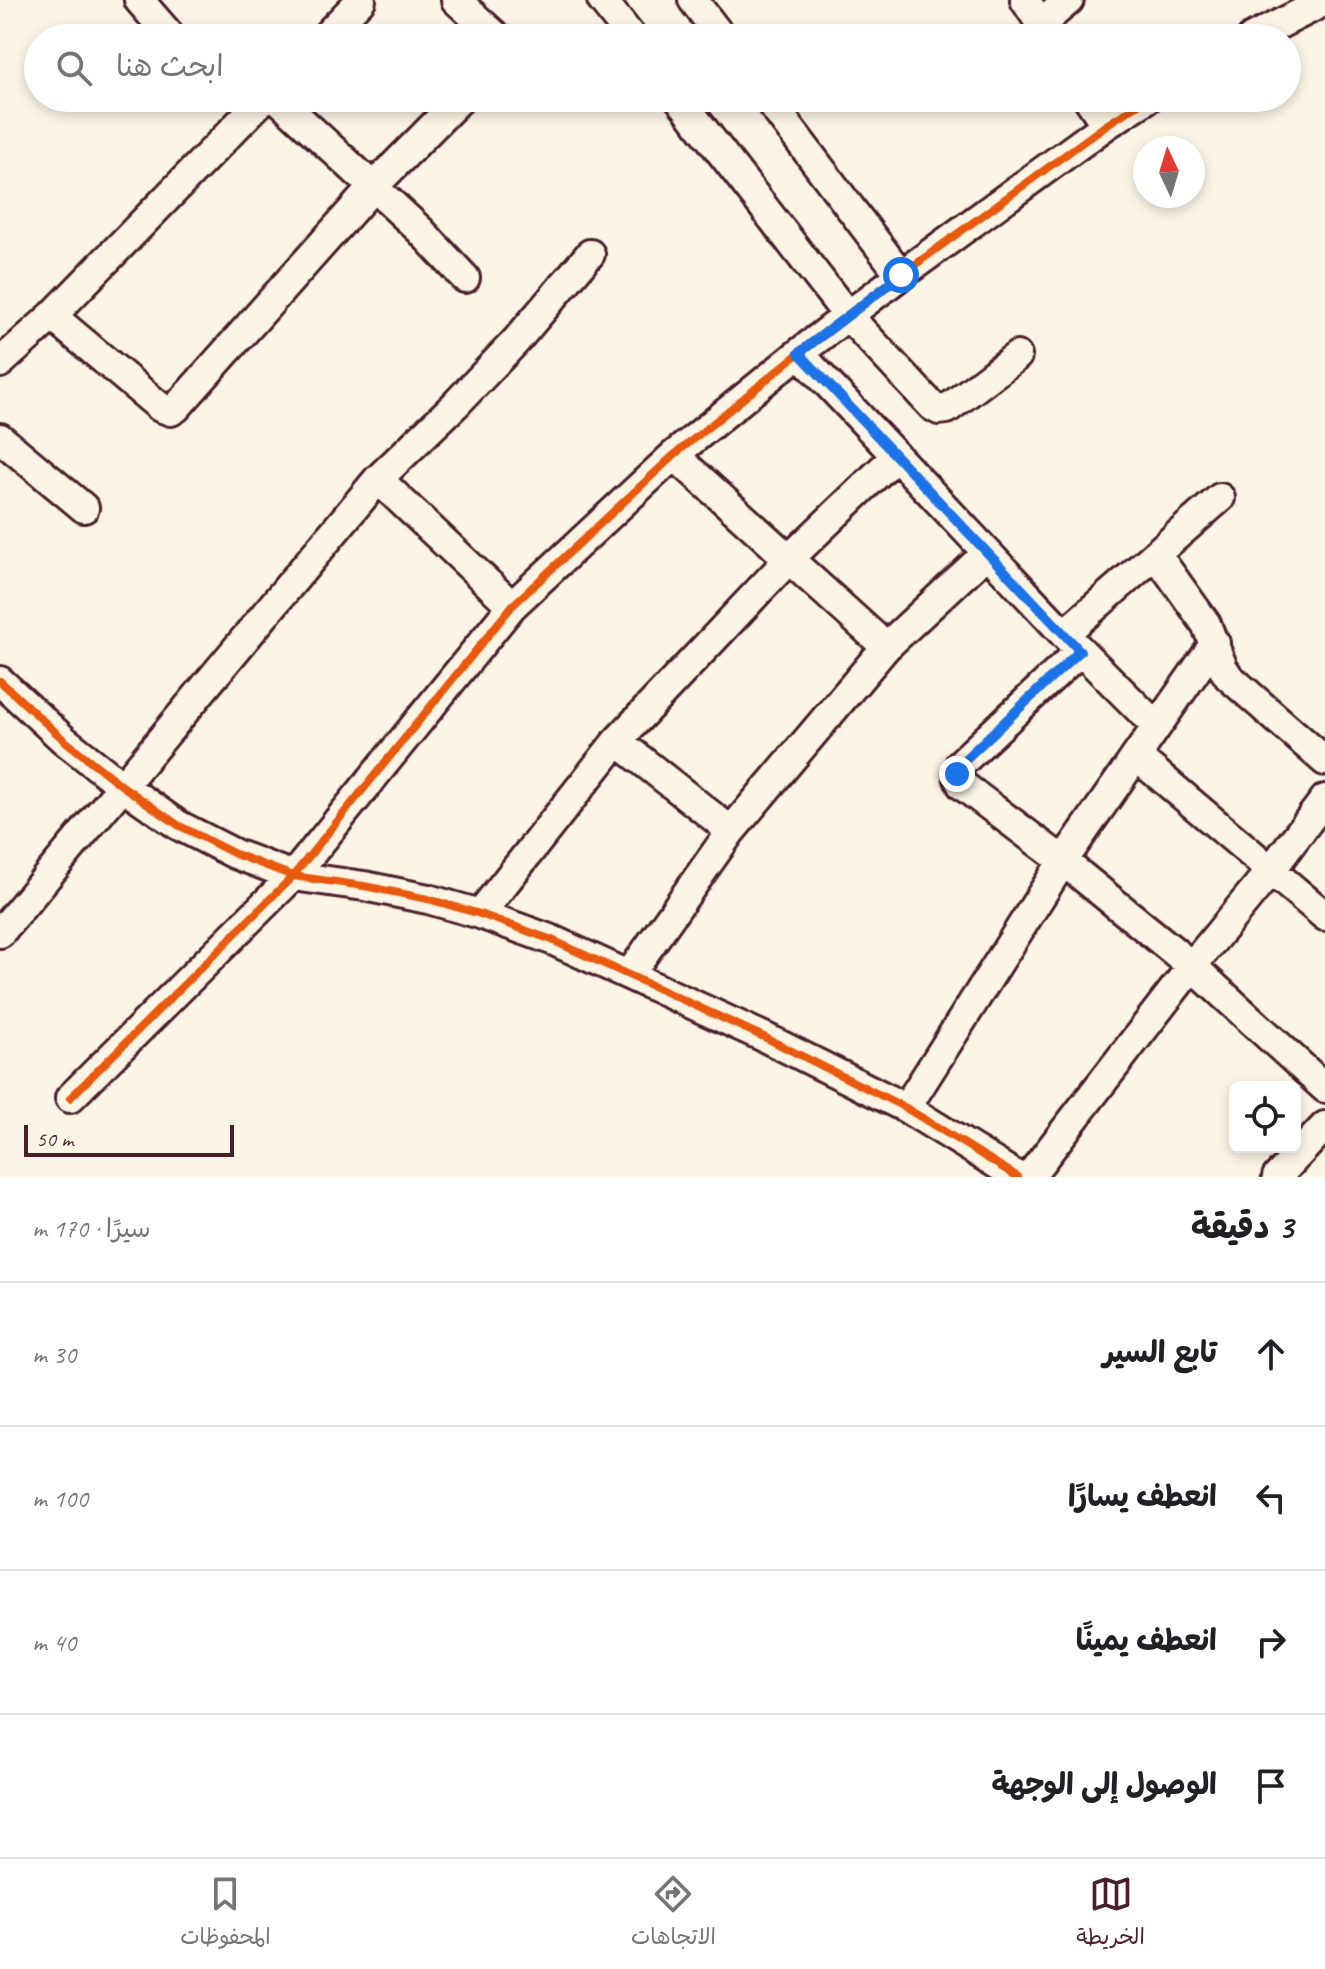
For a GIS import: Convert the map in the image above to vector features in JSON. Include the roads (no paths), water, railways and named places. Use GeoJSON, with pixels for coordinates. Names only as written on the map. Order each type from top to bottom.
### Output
{"type":"FeatureCollection","features":[{"type":"Feature","properties":{"kind":"street"},"geometry":{"type":"LineString","coordinates":[[139,0],[160,24]]}},
{"type":"Feature","properties":{"kind":"street"},"geometry":{"type":"LineString","coordinates":[[338,24],[361,0]]}},
{"type":"Feature","properties":{"kind":"street"},"geometry":{"type":"LineString","coordinates":[[456,0],[483,24]]}},
{"type":"Feature","properties":{"kind":"street"},"geometry":{"type":"LineString","coordinates":[[602,0],[621,24]]}},
{"type":"Feature","properties":{"kind":"street"},"geometry":{"type":"LineString","coordinates":[[693,0],[711,24]]}},
{"type":"Feature","properties":{"kind":"street"},"geometry":{"type":"LineString","coordinates":[[1025,0],[1041,24]]}},
{"type":"Feature","properties":{"kind":"street"},"geometry":{"type":"LineString","coordinates":[[1051,24],[1069,0]]}},
{"type":"Feature","properties":{"kind":"street"},"geometry":{"type":"LineString","coordinates":[[1280,24],[1325,1]]}},
{"type":"Feature","properties":{"kind":"street"},"geometry":{"type":"LineString","coordinates":[[0,363],[52,316],[231,112]]}},
{"type":"Feature","properties":{"kind":"street"},"geometry":{"type":"LineString","coordinates":[[292,112],[420,230],[465,278]]}},
{"type":"Feature","properties":{"kind":"street"},"geometry":{"type":"LineString","coordinates":[[52,316],[160,407],[171,411],[373,187],[447,112]]}},
{"type":"Feature","properties":{"kind":"street"},"geometry":{"type":"LineString","coordinates":[[690,112],[848,316],[932,406],[939,410],[954,405],[1017,356]]}},
{"type":"Feature","properties":{"kind":"street"},"geometry":{"type":"LineString","coordinates":[[778,112],[901,275]]}},
{"type":"Feature","properties":{"kind":"street"},"geometry":{"type":"LineString","coordinates":[[1097,112],[1106,125]]}},
{"type":"Feature","properties":{"kind":"street"},"geometry":{"type":"LineString","coordinates":[[70,1098],[293,876],[512,606],[674,455],[799,353],[1126,112]]}},
{"type":"Feature","properties":{"kind":"street"},"geometry":{"type":"LineString","coordinates":[[0,933],[378,479],[516,341],[590,254]]}},
{"type":"Feature","properties":{"kind":"street"},"geometry":{"type":"LineString","coordinates":[[799,353],[1072,642],[1156,726]]}},
{"type":"Feature","properties":{"kind":"street"},"geometry":{"type":"LineString","coordinates":[[0,438],[84,508]]}},
{"type":"Feature","properties":{"kind":"street"},"geometry":{"type":"LineString","coordinates":[[674,455],[886,647]]}},
{"type":"Feature","properties":{"kind":"street"},"geometry":{"type":"LineString","coordinates":[[480,914],[617,741],[789,559],[896,456]]}},
{"type":"Feature","properties":{"kind":"street"},"geometry":{"type":"LineString","coordinates":[[378,479],[512,606]]}},
{"type":"Feature","properties":{"kind":"street"},"geometry":{"type":"LineString","coordinates":[[1220,498],[1156,554],[1072,642],[961,763],[957,774],[962,785],[1063,861],[1192,966],[1325,1088]]}},
{"type":"Feature","properties":{"kind":"street"},"geometry":{"type":"LineString","coordinates":[[629,975],[731,831],[886,647],[987,553]]}},
{"type":"Feature","properties":{"kind":"street"},"geometry":{"type":"LineString","coordinates":[[1156,554],[1206,624],[1229,677],[1325,761]]}},
{"type":"Feature","properties":{"kind":"street"},"geometry":{"type":"LineString","coordinates":[[906,1108],[1063,861],[1215,643]]}},
{"type":"Feature","properties":{"kind":"street"},"geometry":{"type":"LineString","coordinates":[[0,681],[64,740],[121,785],[178,825],[235,854],[293,876],[428,899],[552,940],[766,1038],[906,1108],[1018,1177]]}},
{"type":"Feature","properties":{"kind":"street"},"geometry":{"type":"LineString","coordinates":[[617,741],[731,831]]}},
{"type":"Feature","properties":{"kind":"street"},"geometry":{"type":"LineString","coordinates":[[1136,756],[1325,916]]}},
{"type":"Feature","properties":{"kind":"street"},"geometry":{"type":"LineString","coordinates":[[1029,1177],[1325,799]]}},
{"type":"Feature","properties":{"kind":"street"},"geometry":{"type":"LineString","coordinates":[[1277,1177],[1325,1126]]}}]}
